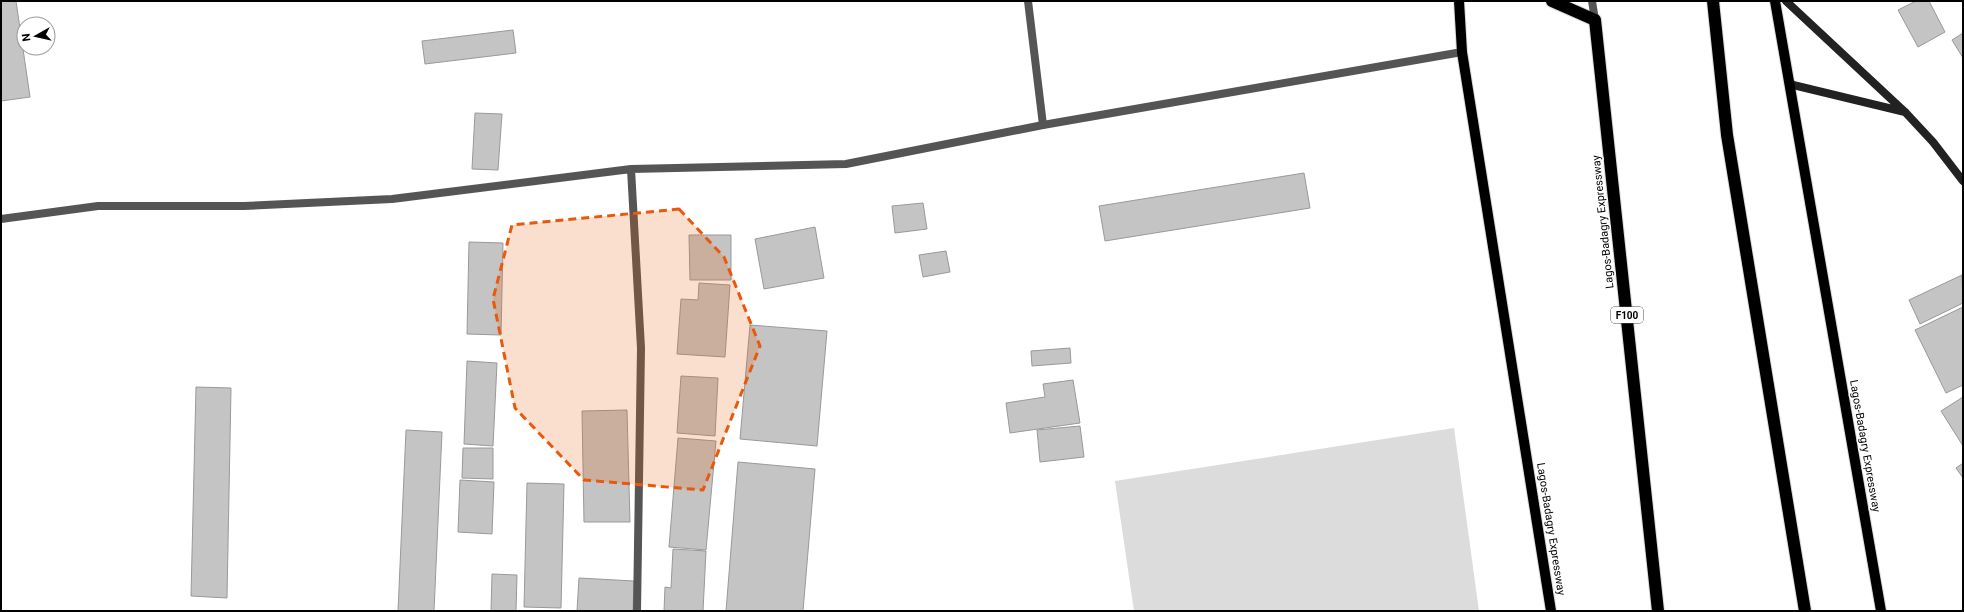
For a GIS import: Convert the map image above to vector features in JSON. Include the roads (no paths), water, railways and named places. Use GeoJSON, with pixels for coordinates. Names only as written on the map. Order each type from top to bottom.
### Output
{"type":"FeatureCollection","features":[{"type":"Feature","properties":{"kind":"highway"},"geometry":{"type":"LineString","coordinates":[[1552,1],[1595,20]]}},
{"type":"Feature","properties":{"kind":"highway"},"geometry":{"type":"LineString","coordinates":[[1713,1],[1727,135],[1805,611]]}},
{"type":"Feature","properties":{"kind":"highway","name":"Lagos-Badagry Expressway"},"geometry":{"type":"LineString","coordinates":[[1595,20],[1658,611]]}},
{"type":"Feature","properties":{"kind":"main road","name":"Lagos-Badagry Expressway"},"geometry":{"type":"LineString","coordinates":[[1459,1],[1462,52],[1551,611]]}},
{"type":"Feature","properties":{"kind":"main road","name":"Lagos-Badagry Expressway"},"geometry":{"type":"LineString","coordinates":[[1775,1],[1881,611]]}},
{"type":"Feature","properties":{"kind":"main road"},"geometry":{"type":"LineString","coordinates":[[1786,1],[1906,113],[1933,142],[1963,181]]}},
{"type":"Feature","properties":{"kind":"main road"},"geometry":{"type":"LineString","coordinates":[[1789,84],[1906,113]]}},
{"type":"Feature","properties":{"kind":"street"},"geometry":{"type":"LineString","coordinates":[[1028,1],[1043,125]]}},
{"type":"Feature","properties":{"kind":"street"},"geometry":{"type":"LineString","coordinates":[[1592,1],[1595,20]]}},
{"type":"Feature","properties":{"kind":"street"},"geometry":{"type":"LineString","coordinates":[[1710,1],[1718,38]]}},
{"type":"Feature","properties":{"kind":"street"},"geometry":{"type":"LineString","coordinates":[[1,218],[98,206],[244,206],[392,199],[631,169],[846,164],[1043,125],[1462,52]]}},
{"type":"Feature","properties":{"kind":"street"},"geometry":{"type":"LineString","coordinates":[[631,169],[641,348],[637,611]]}}]}
